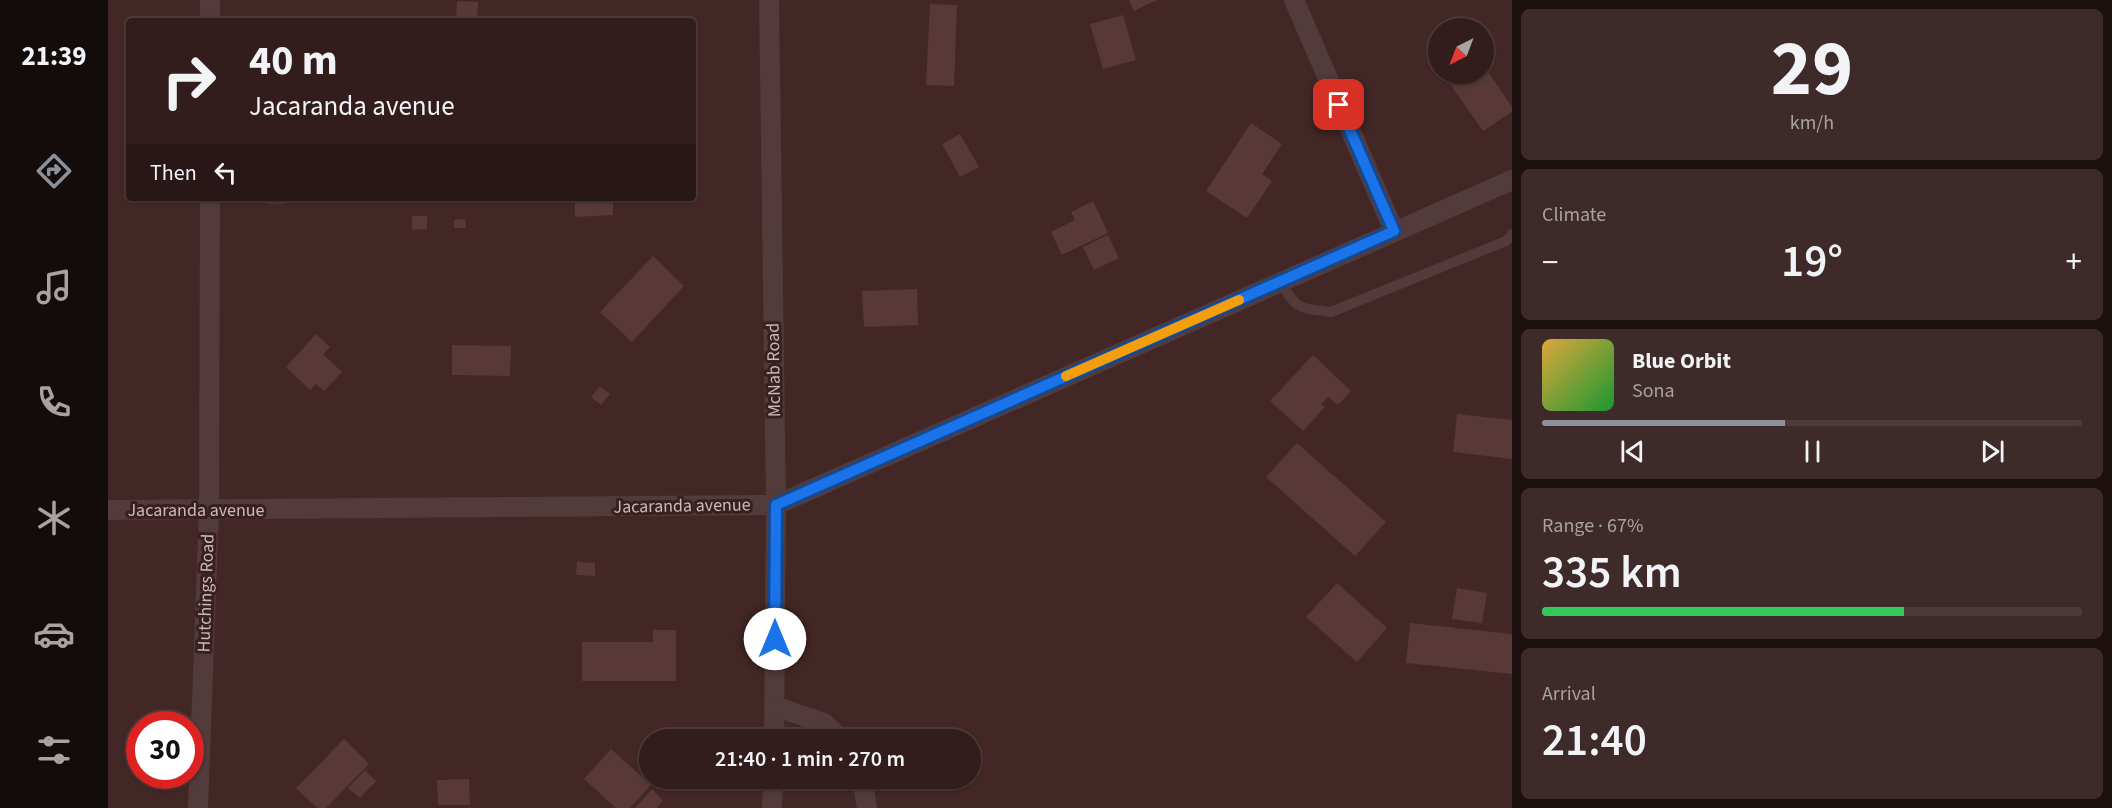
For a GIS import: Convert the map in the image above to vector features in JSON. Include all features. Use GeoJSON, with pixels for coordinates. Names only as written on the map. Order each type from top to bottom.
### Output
{"type":"FeatureCollection","features":[{"type":"Feature","properties":{"kind":"street"},"geometry":{"type":"LineString","coordinates":[[210,0],[210,18]]}},
{"type":"Feature","properties":{"kind":"street","name":"McNab Road"},"geometry":{"type":"LineString","coordinates":[[769,0],[776,505],[774,729]]}},
{"type":"Feature","properties":{"kind":"street"},"geometry":{"type":"LineString","coordinates":[[1294,0],[1394,231]]}},
{"type":"Feature","properties":{"kind":"street","name":"Jacaranda avenue"},"geometry":{"type":"LineString","coordinates":[[108,510],[776,505],[1512,180]]}},
{"type":"Feature","properties":{"kind":"street","name":"Hutchings Road"},"geometry":{"type":"LineString","coordinates":[[198,808],[210,510],[210,201]]}},
{"type":"Feature","properties":{"kind":"street"},"geometry":{"type":"LineString","coordinates":[[774,706],[824,723],[830,729]]}},
{"type":"Feature","properties":{"kind":"street"},"geometry":{"type":"LineString","coordinates":[[772,808],[773,789]]}},
{"type":"Feature","properties":{"kind":"street"},"geometry":{"type":"LineString","coordinates":[[864,789],[867,808]]}},
{"type":"Feature","properties":{"kind":"lane"},"geometry":{"type":"LineString","coordinates":[[1280,282],[1294,303],[1306,309],[1331,312],[1506,241],[1512,234]]}},
{"type":"Feature","properties":{"kind":"building"},"geometry":{"type":"Polygon","coordinates":[[[1129,0],[1157,0],[1134,11],[1129,0]]]}},
{"type":"Feature","properties":{"kind":"building"},"geometry":{"type":"Polygon","coordinates":[[[457,1],[478,2],[477,18],[456,18],[457,1]]]}},
{"type":"Feature","properties":{"kind":"building"},"geometry":{"type":"Polygon","coordinates":[[[930,4],[957,5],[954,86],[926,85],[930,4]]]}},
{"type":"Feature","properties":{"kind":"building"},"geometry":{"type":"Polygon","coordinates":[[[1123,15],[1136,60],[1103,69],[1090,24],[1123,15]]]}},
{"type":"Feature","properties":{"kind":"building"},"geometry":{"type":"Polygon","coordinates":[[[1494,81],[1512,107],[1512,112],[1483,131],[1450,84],[1494,84],[1494,81]]]}},
{"type":"Feature","properties":{"kind":"building"},"geometry":{"type":"Polygon","coordinates":[[[1251,123],[1282,144],[1262,174],[1272,181],[1247,218],[1206,191],[1251,123]]]}},
{"type":"Feature","properties":{"kind":"building"},"geometry":{"type":"Polygon","coordinates":[[[960,134],[979,167],[960,177],[942,144],[960,134]]]}},
{"type":"Feature","properties":{"kind":"building"},"geometry":{"type":"Polygon","coordinates":[[[266,201],[286,201],[286,204],[266,204],[266,201]]]}},
{"type":"Feature","properties":{"kind":"building"},"geometry":{"type":"Polygon","coordinates":[[[575,201],[613,201],[613,215],[575,217],[575,201]]]}},
{"type":"Feature","properties":{"kind":"building"},"geometry":{"type":"Polygon","coordinates":[[[1093,201],[1108,233],[1062,255],[1051,232],[1075,220],[1071,212],[1093,201]]]}},
{"type":"Feature","properties":{"kind":"building"},"geometry":{"type":"Polygon","coordinates":[[[412,216],[427,216],[427,229],[412,230],[412,216]]]}},
{"type":"Feature","properties":{"kind":"building"},"geometry":{"type":"Polygon","coordinates":[[[465,219],[466,228],[454,228],[454,220],[465,219]]]}},
{"type":"Feature","properties":{"kind":"building"},"geometry":{"type":"Polygon","coordinates":[[[1108,235],[1119,258],[1094,270],[1083,247],[1108,235]]]}},
{"type":"Feature","properties":{"kind":"building"},"geometry":{"type":"Polygon","coordinates":[[[653,256],[684,286],[632,342],[600,312],[653,256]]]}},
{"type":"Feature","properties":{"kind":"building"},"geometry":{"type":"Polygon","coordinates":[[[917,289],[918,325],[864,327],[862,291],[917,289]]]}},
{"type":"Feature","properties":{"kind":"building"},"geometry":{"type":"Polygon","coordinates":[[[316,334],[330,347],[323,354],[342,372],[324,391],[316,384],[310,390],[286,367],[316,334]]]}},
{"type":"Feature","properties":{"kind":"building"},"geometry":{"type":"Polygon","coordinates":[[[452,345],[511,346],[510,376],[452,375],[452,345]]]}},
{"type":"Feature","properties":{"kind":"building"},"geometry":{"type":"Polygon","coordinates":[[[1313,355],[1351,391],[1338,405],[1328,397],[1321,404],[1325,407],[1303,431],[1270,401],[1313,355]]]}},
{"type":"Feature","properties":{"kind":"building"},"geometry":{"type":"Polygon","coordinates":[[[600,386],[610,394],[601,405],[591,397],[600,386]]]}},
{"type":"Feature","properties":{"kind":"building"},"geometry":{"type":"Polygon","coordinates":[[[1457,414],[1512,420],[1512,459],[1453,452],[1457,414]]]}},
{"type":"Feature","properties":{"kind":"building"},"geometry":{"type":"Polygon","coordinates":[[[1297,443],[1386,522],[1355,556],[1266,477],[1297,443]]]}},
{"type":"Feature","properties":{"kind":"building"},"geometry":{"type":"Polygon","coordinates":[[[577,562],[595,563],[595,576],[576,575],[577,562]]]}},
{"type":"Feature","properties":{"kind":"building"},"geometry":{"type":"Polygon","coordinates":[[[1337,583],[1387,628],[1357,662],[1306,617],[1337,583]]]}},
{"type":"Feature","properties":{"kind":"building"},"geometry":{"type":"Polygon","coordinates":[[[1457,588],[1487,593],[1482,623],[1452,619],[1457,588]]]}},
{"type":"Feature","properties":{"kind":"building"},"geometry":{"type":"Polygon","coordinates":[[[1410,623],[1512,634],[1512,674],[1406,663],[1410,623]]]}},
{"type":"Feature","properties":{"kind":"building"},"geometry":{"type":"Polygon","coordinates":[[[653,630],[676,630],[676,681],[582,681],[582,642],[653,642],[653,630]]]}},
{"type":"Feature","properties":{"kind":"building"},"geometry":{"type":"Polygon","coordinates":[[[344,739],[369,764],[326,808],[317,808],[296,788],[344,739]]]}},
{"type":"Feature","properties":{"kind":"building"},"geometry":{"type":"Polygon","coordinates":[[[611,749],[639,774],[639,789],[647,789],[630,808],[616,808],[584,779],[611,749]]]}},
{"type":"Feature","properties":{"kind":"building"},"geometry":{"type":"Polygon","coordinates":[[[365,770],[376,781],[360,798],[348,788],[365,770]]]}},
{"type":"Feature","properties":{"kind":"building"},"geometry":{"type":"Polygon","coordinates":[[[469,779],[470,805],[438,805],[437,780],[469,779]]]}},
{"type":"Feature","properties":{"kind":"building"},"geometry":{"type":"Polygon","coordinates":[[[652,789],[663,801],[657,808],[635,808],[652,789]]]}},
{"type":"Feature","properties":{"kind":"slow traffic"},"geometry":{"type":"LineString","coordinates":[[1066,376],[1239,300]]}},
{"type":"Feature","properties":{"kind":"route"},"geometry":{"type":"LineString","coordinates":[[775,639],[776,505],[1394,231],[1339,105]]}}]}
